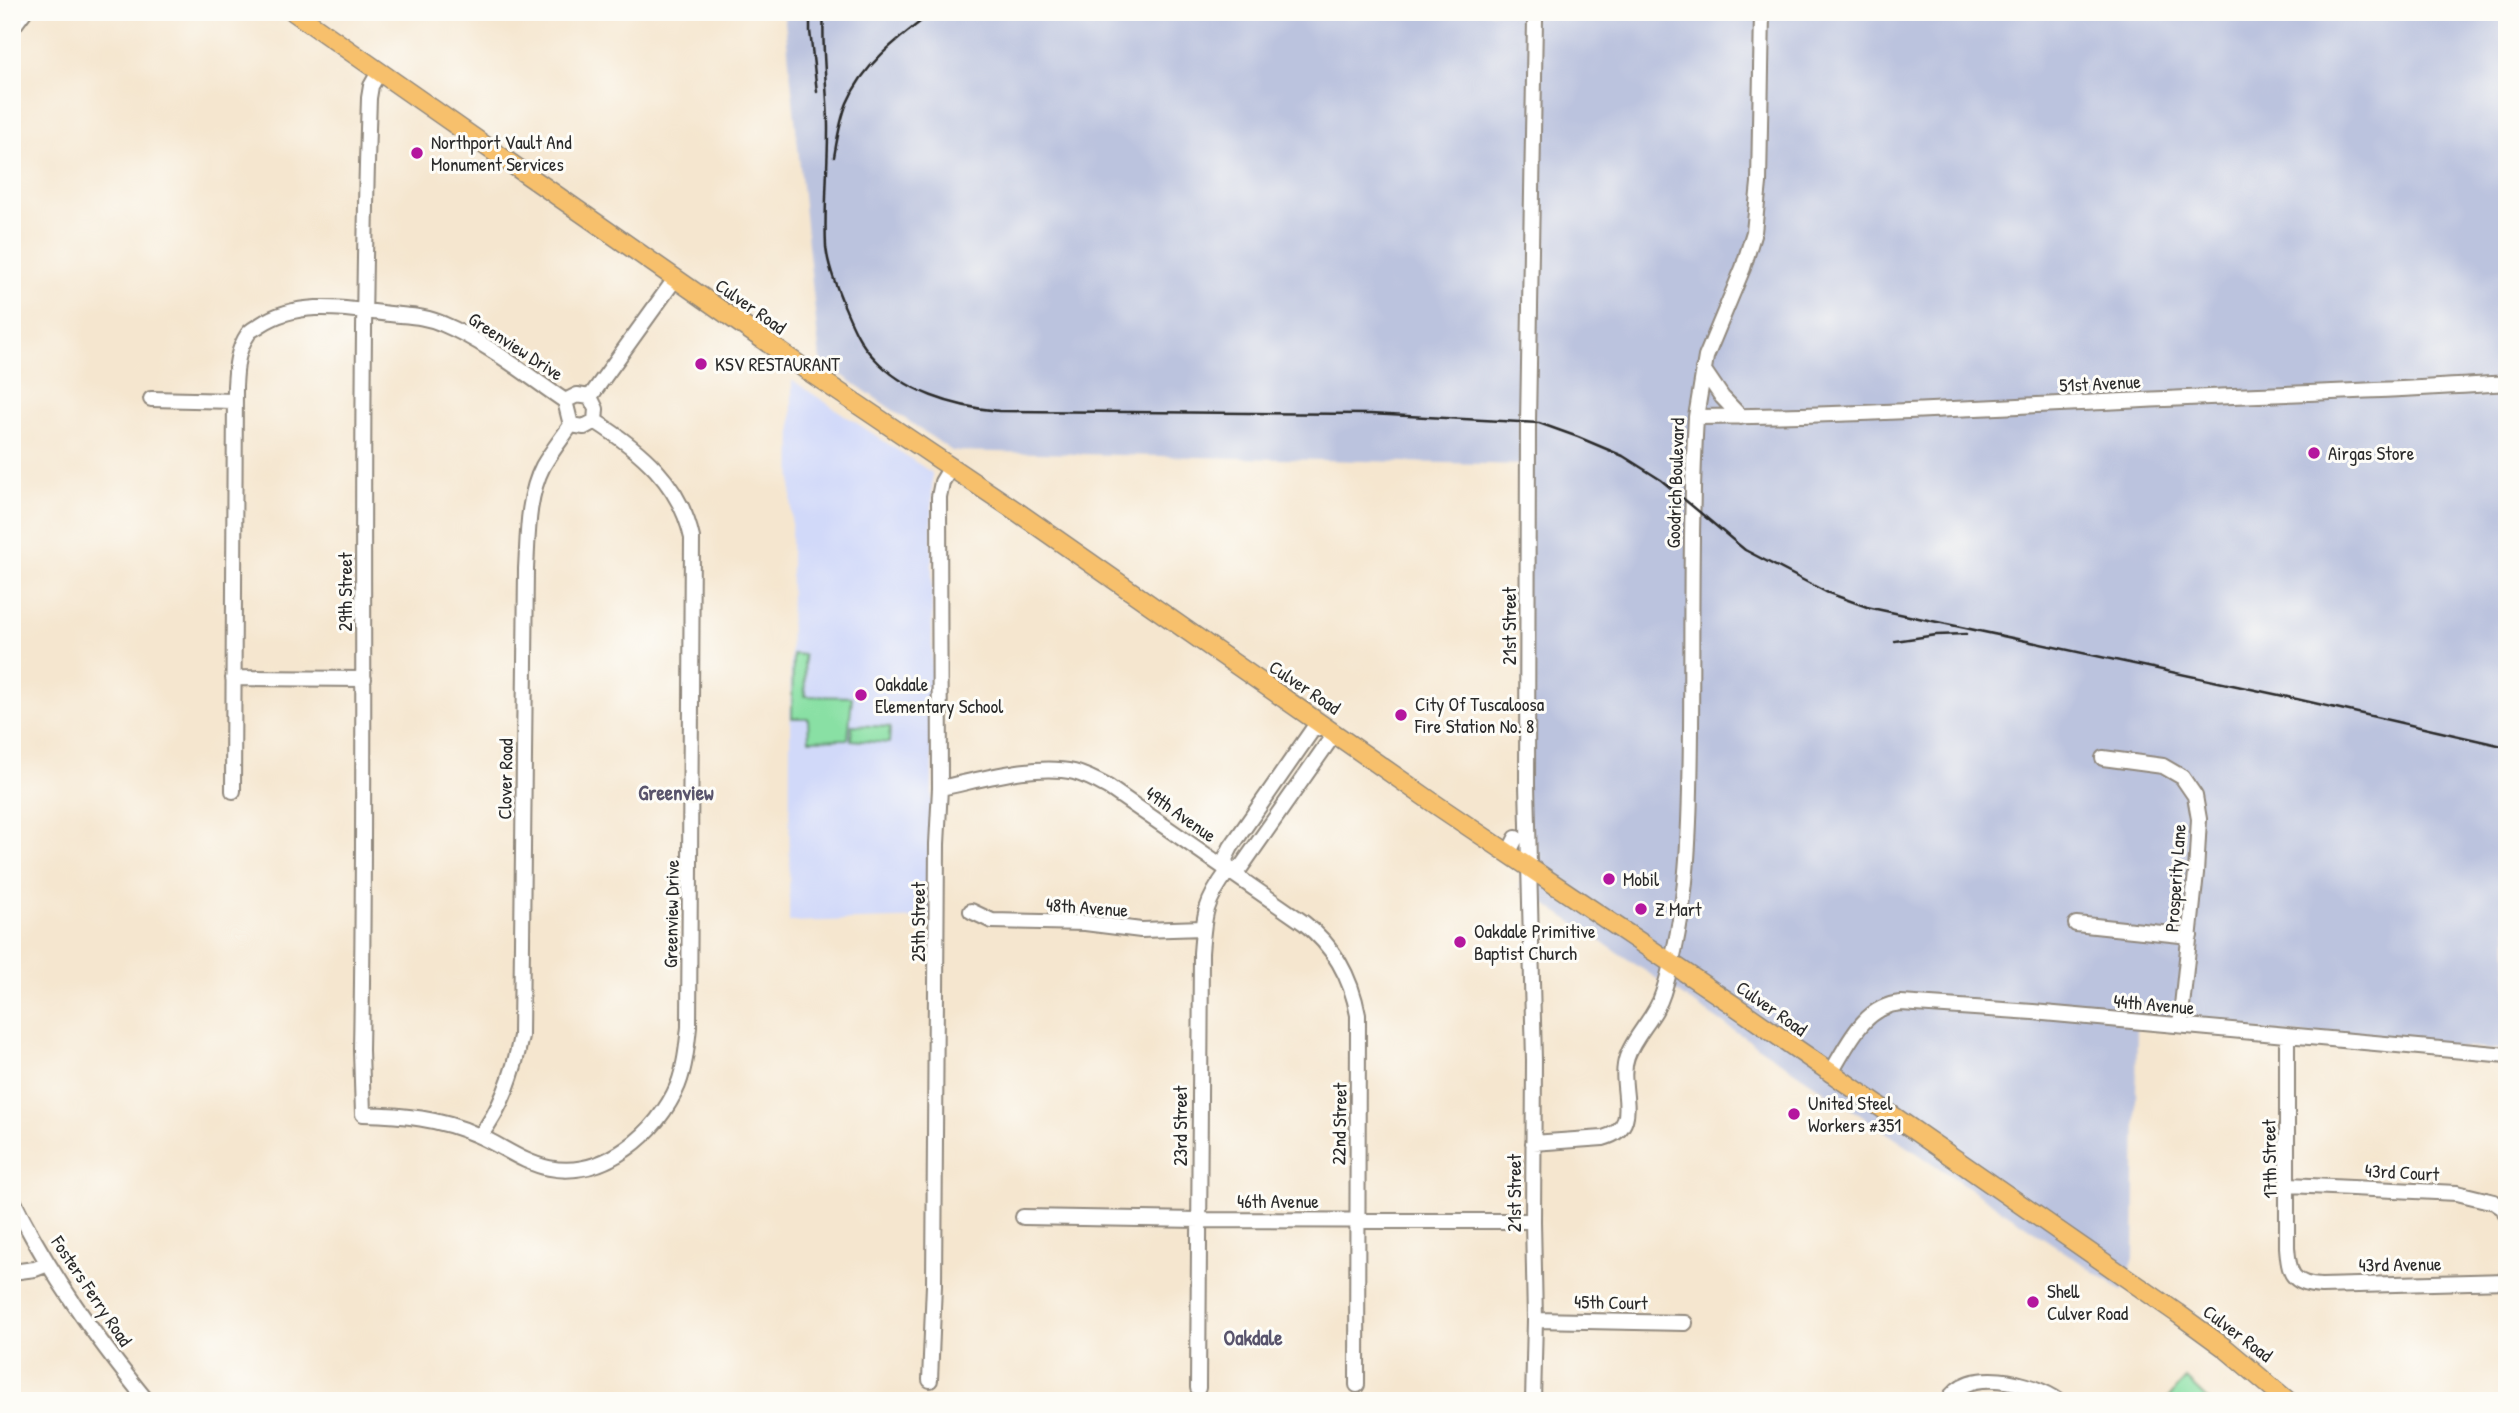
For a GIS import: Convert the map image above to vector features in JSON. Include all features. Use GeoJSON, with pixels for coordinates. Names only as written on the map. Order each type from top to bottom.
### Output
{"type":"FeatureCollection","features":[{"type":"Feature","properties":{"kind":"main road","name":"Culver Road"},"geometry":{"type":"LineString","coordinates":[[294,12],[1429,799],[1512,845],[1530,866],[2177,1313],[2288,1401]]}},
{"type":"Feature","properties":{"kind":"street"},"geometry":{"type":"LineString","coordinates":[[12,28],[24,12]]}},
{"type":"Feature","properties":{"kind":"street","name":"Goodrich Boulevard"},"geometry":{"type":"LineString","coordinates":[[1671,963],[1688,865],[1696,417],[1703,369],[1713,335],[1743,268],[1754,232],[1759,183],[1762,12]]}},
{"type":"Feature","properties":{"kind":"street","name":"21st Street"},"geometry":{"type":"LineString","coordinates":[[1533,1401],[1534,1060],[1527,785],[1528,422],[1535,20]]}},
{"type":"Feature","properties":{"kind":"street","name":"29th Street"},"geometry":{"type":"LineString","coordinates":[[363,1114],[363,310],[369,98],[371,86],[379,72]]}},
{"type":"Feature","properties":{"kind":"street"},"geometry":{"type":"LineString","coordinates":[[590,397],[676,279]]}},
{"type":"Feature","properties":{"kind":"street","name":"Greenview Drive"},"geometry":{"type":"LineString","coordinates":[[233,791],[235,401],[237,359],[248,332],[270,318],[295,310],[363,310],[428,318],[492,349],[565,401]]}},
{"type":"Feature","properties":{"kind":"street"},"geometry":{"type":"LineString","coordinates":[[1703,369],[1722,397],[1741,417]]}},
{"type":"Feature","properties":{"kind":"street","name":"51st Avenue"},"geometry":{"type":"LineString","coordinates":[[1696,417],[2414,390],[2507,383]]}},
{"type":"Feature","properties":{"kind":"street"},"geometry":{"type":"LineString","coordinates":[[577,395],[590,397],[596,409],[595,421],[583,427],[571,425],[565,401],[577,395]]}},
{"type":"Feature","properties":{"kind":"street"},"geometry":{"type":"LineString","coordinates":[[151,399],[235,401]]}},
{"type":"Feature","properties":{"kind":"street","name":"Greenview Drive"},"geometry":{"type":"LineString","coordinates":[[363,1114],[401,1115],[436,1121],[480,1136],[524,1160],[546,1167],[570,1169],[605,1162],[634,1142],[660,1116],[678,1085],[687,1051],[692,808],[692,538],[682,505],[663,475],[638,451],[595,421]]}},
{"type":"Feature","properties":{"kind":"street","name":"Clover Road"},"geometry":{"type":"LineString","coordinates":[[480,1136],[494,1118],[506,1093],[521,1036],[529,522],[542,468],[571,425]]}},
{"type":"Feature","properties":{"kind":"street","name":"25th Street"},"geometry":{"type":"LineString","coordinates":[[930,1380],[934,1285],[937,844],[940,788],[939,497],[942,482],[951,467]]}},
{"type":"Feature","properties":{"kind":"street"},"geometry":{"type":"LineString","coordinates":[[233,678],[364,679]]}},
{"type":"Feature","properties":{"kind":"street","name":"23rd Street"},"geometry":{"type":"LineString","coordinates":[[1198,1388],[1203,928],[1207,905],[1228,870],[1224,859],[1231,847],[1313,729],[1327,727]]}},
{"type":"Feature","properties":{"kind":"street","name":"Prosperity Lane"},"geometry":{"type":"LineString","coordinates":[[2103,758],[2163,766],[2182,777],[2195,796],[2199,819],[2180,1026]]}},
{"type":"Feature","properties":{"kind":"street","name":"49th Avenue"},"geometry":{"type":"LineString","coordinates":[[940,788],[1038,771],[1075,772],[1108,787],[1304,923],[1323,939],[1344,968],[1353,991]]}},
{"type":"Feature","properties":{"kind":"street","name":"48th Avenue"},"geometry":{"type":"LineString","coordinates":[[971,911],[992,921],[1086,923],[1140,930],[1203,928]]}},
{"type":"Feature","properties":{"kind":"street"},"geometry":{"type":"LineString","coordinates":[[2076,924],[2190,936]]}},
{"type":"Feature","properties":{"kind":"street"},"geometry":{"type":"LineString","coordinates":[[1533,1143],[1603,1138],[1613,1136],[1624,1126],[1627,1113],[1624,1068],[1628,1055],[1659,1004],[1671,963]]}},
{"type":"Feature","properties":{"kind":"street","name":"22nd Street"},"geometry":{"type":"LineString","coordinates":[[1353,991],[1358,1014],[1359,1051],[1357,1385]]}},
{"type":"Feature","properties":{"kind":"street","name":"44th Avenue"},"geometry":{"type":"LineString","coordinates":[[1830,1074],[1867,1017],[1889,1004],[1938,1005],[2507,1055]]}},
{"type":"Feature","properties":{"kind":"street","name":"17th Street"},"geometry":{"type":"LineString","coordinates":[[2287,1037],[2289,1269],[2296,1279]]}},
{"type":"Feature","properties":{"kind":"street","name":"43rd Court"},"geometry":{"type":"LineString","coordinates":[[2289,1185],[2457,1194],[2494,1202],[2503,1208],[2507,1216]]}},
{"type":"Feature","properties":{"kind":"street","name":"Fosters Ferry Road"},"geometry":{"type":"LineString","coordinates":[[12,1199],[48,1264],[82,1315],[147,1401]]}},
{"type":"Feature","properties":{"kind":"street","name":"46th Avenue"},"geometry":{"type":"LineString","coordinates":[[1023,1217],[1533,1221]]}},
{"type":"Feature","properties":{"kind":"street"},"geometry":{"type":"LineString","coordinates":[[12,1272],[48,1264]]}},
{"type":"Feature","properties":{"kind":"street","name":"43rd Avenue"},"geometry":{"type":"LineString","coordinates":[[2296,1279],[2309,1285],[2321,1286],[2507,1281]]}},
{"type":"Feature","properties":{"kind":"street","name":"45th Court"},"geometry":{"type":"LineString","coordinates":[[1535,1320],[1685,1323]]}},
{"type":"Feature","properties":{"kind":"street"},"geometry":{"type":"LineString","coordinates":[[1948,1401],[1954,1390],[1965,1384],[1999,1380],[2023,1384],[2045,1392],[2059,1401]]}},
{"type":"Feature","properties":{"kind":"shaded area"},"geometry":{"type":"Polygon","coordinates":[[[784,12],[2507,12],[2507,1051],[2137,1022],[2134,1258],[2123,1291],[1520,887],[1527,465],[952,451],[820,360],[784,12]]]}},
{"type":"Feature","properties":{"kind":"shaded area","name":"Oakdale Elementary School"},"geometry":{"type":"Polygon","coordinates":[[[792,380],[932,473],[932,918],[789,922],[792,380]]]}},
{"type":"Feature","properties":{"kind":"green space"},"geometry":{"type":"Polygon","coordinates":[[[793,654],[804,655],[805,696],[852,697],[848,739],[809,740],[808,718],[792,718],[793,654]]]}},
{"type":"Feature","properties":{"kind":"green space"},"geometry":{"type":"Polygon","coordinates":[[[852,725],[890,727],[889,743],[851,740],[852,725]]]}},
{"type":"Feature","properties":{"kind":"green space"},"geometry":{"type":"Polygon","coordinates":[[[2186,1379],[2209,1401],[2171,1401],[2168,1398],[2186,1379]]]}},
{"type":"Feature","properties":{"kind":"railway"},"geometry":{"type":"LineString","coordinates":[[810,12],[817,92]]}},
{"type":"Feature","properties":{"kind":"railway"},"geometry":{"type":"LineString","coordinates":[[824,12],[828,129],[826,247],[830,268],[852,325],[869,352],[900,380],[931,396],[965,406],[999,411],[1370,414],[1539,423],[1623,456],[1661,480],[1745,550],[1826,592],[1867,607],[2507,747]]}},
{"type":"Feature","properties":{"kind":"railway"},"geometry":{"type":"LineString","coordinates":[[834,157],[839,130],[854,89],[884,52],[933,12]]}},
{"type":"Feature","properties":{"kind":"railway"},"geometry":{"type":"LineString","coordinates":[[1895,641],[1966,634]]}},
{"type":"Feature","properties":{"kind":"place","name":"Northport Vault And Monument Services"},"geometry":{"type":"Point","coordinates":[417,153]}},
{"type":"Feature","properties":{"kind":"place","name":"KSV RESTAURANT"},"geometry":{"type":"Point","coordinates":[701,364]}},
{"type":"Feature","properties":{"kind":"place","name":"Airgas Store"},"geometry":{"type":"Point","coordinates":[2314,453]}},
{"type":"Feature","properties":{"kind":"place","name":"Oakdale Elementary School"},"geometry":{"type":"Point","coordinates":[861,695]}},
{"type":"Feature","properties":{"kind":"place","name":"City Of Tuscaloosa Fire Station No. 8"},"geometry":{"type":"Point","coordinates":[1401,715]}},
{"type":"Feature","properties":{"kind":"place","name":"Mobil"},"geometry":{"type":"Point","coordinates":[1609,879]}},
{"type":"Feature","properties":{"kind":"place","name":"Z Mart"},"geometry":{"type":"Point","coordinates":[1641,909]}},
{"type":"Feature","properties":{"kind":"place","name":"Oakdale Primitive Baptist Church"},"geometry":{"type":"Point","coordinates":[1460,942]}},
{"type":"Feature","properties":{"kind":"place","name":"United Steel Workers #351"},"geometry":{"type":"Point","coordinates":[1794,1114]}},
{"type":"Feature","properties":{"kind":"place","name":"Shell Culver Road"},"geometry":{"type":"Point","coordinates":[2033,1302]}},
{"type":"Feature","properties":{"kind":"district","name":"Greenview"},"geometry":{"type":"Point","coordinates":[676,792]}},
{"type":"Feature","properties":{"kind":"district","name":"Oakdale"},"geometry":{"type":"Point","coordinates":[1253,1337]}}]}
